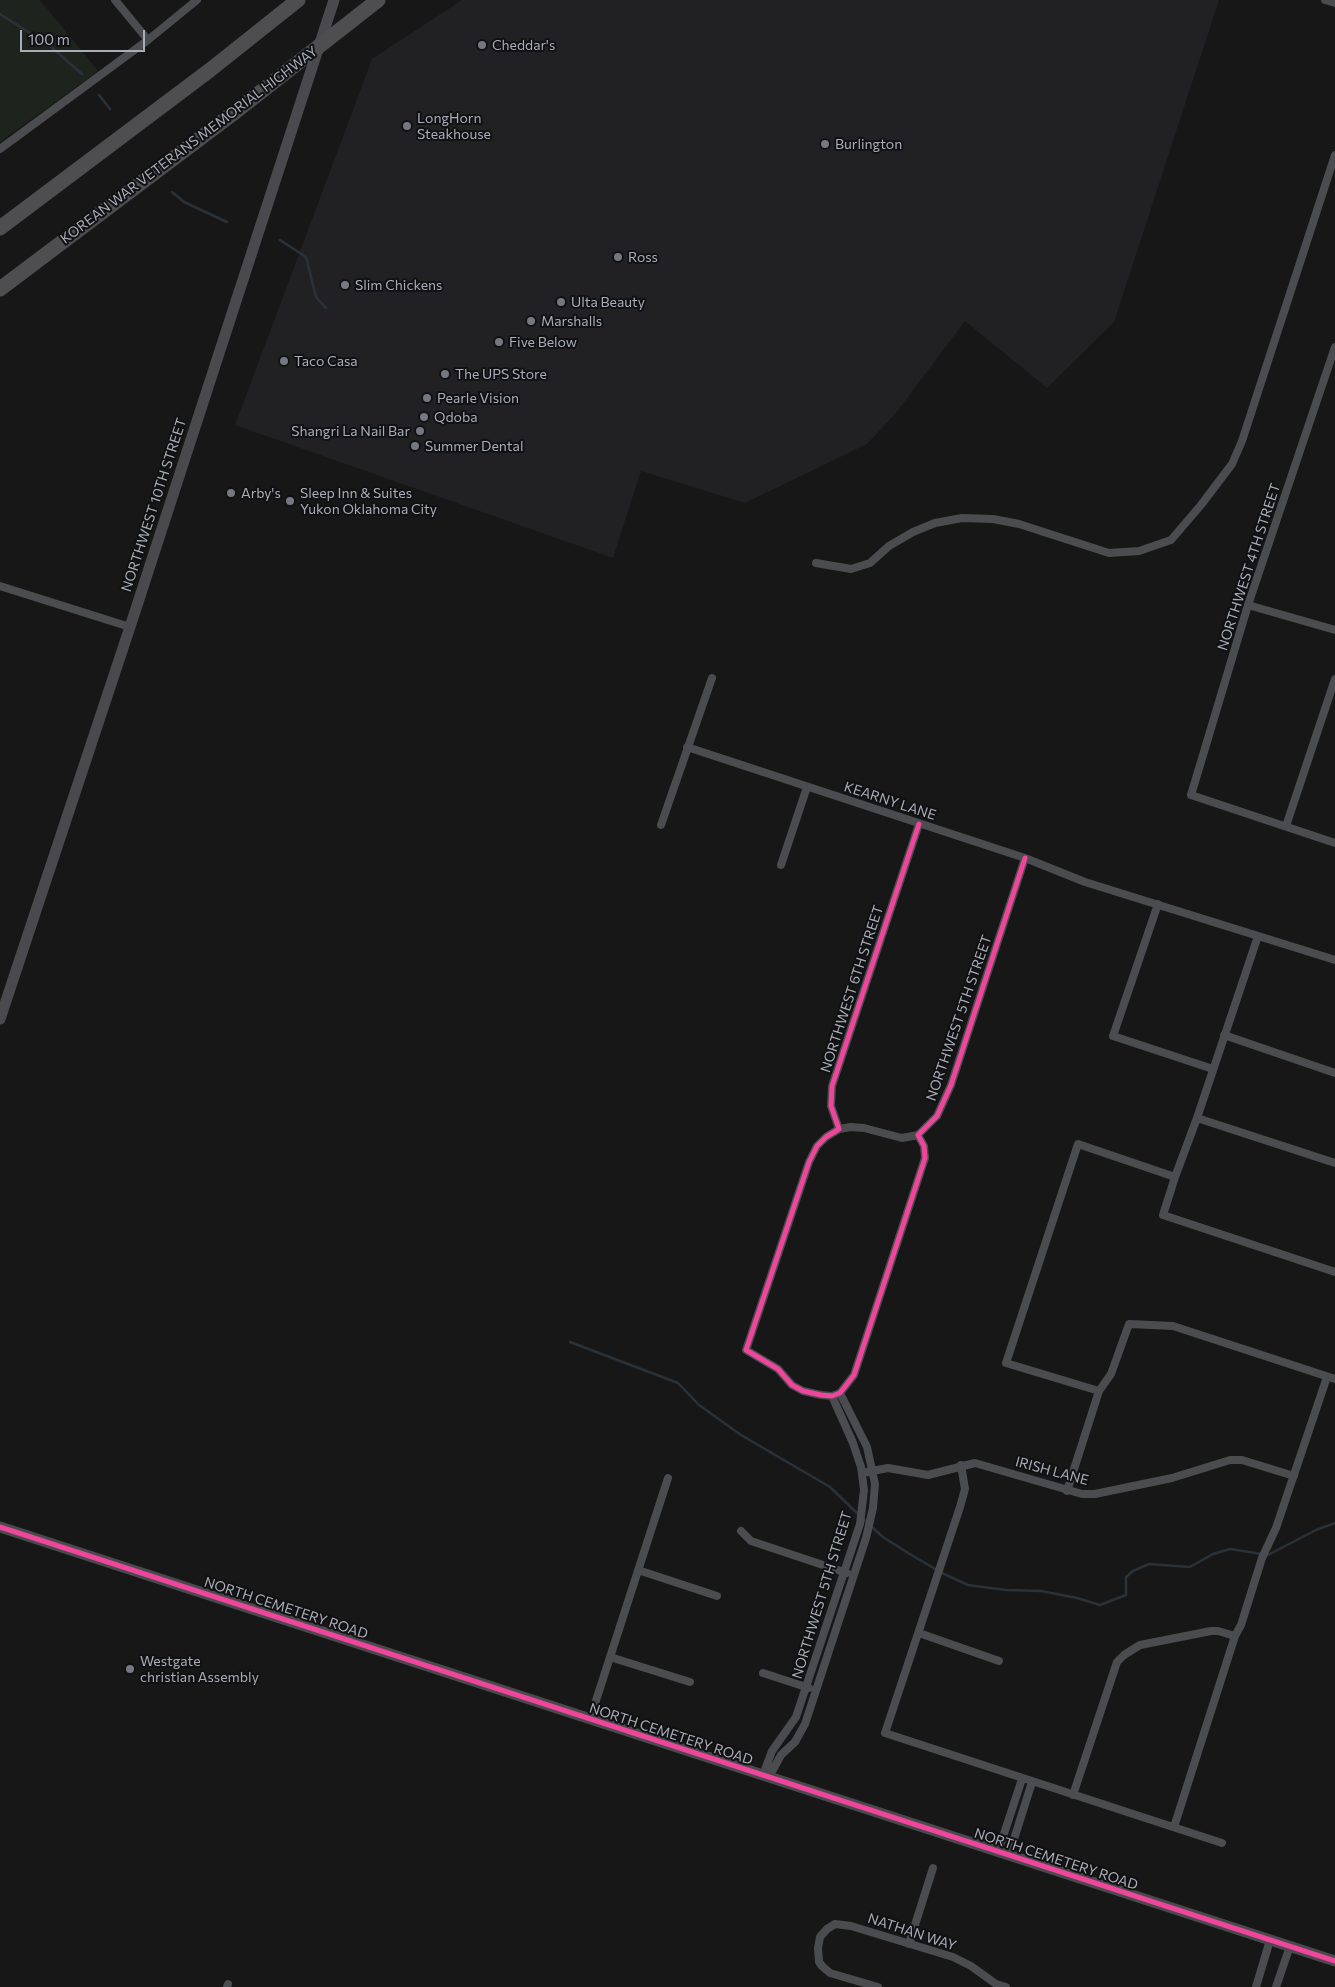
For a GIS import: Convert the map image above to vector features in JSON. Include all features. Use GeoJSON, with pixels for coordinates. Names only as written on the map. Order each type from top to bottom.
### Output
{"type":"FeatureCollection","features":[{"type":"Feature","properties":{"kind":"highway"},"geometry":{"type":"LineString","coordinates":[[0,228],[194,82],[298,0]]}},
{"type":"Feature","properties":{"kind":"highway","name":"KOREAN WAR VETERANS MEMORIAL HIGHWAY"},"geometry":{"type":"LineString","coordinates":[[0,289],[378,0]]}},
{"type":"Feature","properties":{"kind":"highway"},"geometry":{"type":"LineString","coordinates":[[350,23],[390,0]]}},
{"type":"Feature","properties":{"kind":"street"},"geometry":{"type":"LineString","coordinates":[[115,0],[148,40]]}},
{"type":"Feature","properties":{"kind":"street"},"geometry":{"type":"LineString","coordinates":[[0,149],[148,40],[197,0]]}},
{"type":"Feature","properties":{"kind":"street","name":"NORTHWEST 10TH STREET"},"geometry":{"type":"LineString","coordinates":[[0,1019],[334,0]]}},
{"type":"Feature","properties":{"kind":"street"},"geometry":{"type":"LineString","coordinates":[[1325,0],[1335,3]]}},
{"type":"Feature","properties":{"kind":"street"},"geometry":{"type":"LineString","coordinates":[[816,563],[852,569],[870,563],[888,546],[913,532],[935,523],[962,518],[993,519],[1018,524],[1109,553],[1139,551],[1170,540],[1201,505],[1232,464],[1242,441],[1335,155]]}},
{"type":"Feature","properties":{"kind":"street","name":"NORTHWEST 4TH STREET"},"geometry":{"type":"LineString","coordinates":[[1286,826],[1191,795],[1248,605],[1335,347]]}},
{"type":"Feature","properties":{"kind":"street"},"geometry":{"type":"LineString","coordinates":[[0,586],[130,627]]}},
{"type":"Feature","properties":{"kind":"street"},"geometry":{"type":"LineString","coordinates":[[1248,605],[1335,630]]}},
{"type":"Feature","properties":{"kind":"street"},"geometry":{"type":"LineString","coordinates":[[661,825],[712,678]]}},
{"type":"Feature","properties":{"kind":"street"},"geometry":{"type":"LineString","coordinates":[[1335,679],[1286,826],[1335,842]]}},
{"type":"Feature","properties":{"kind":"street","name":"KEARNY LANE"},"geometry":{"type":"LineString","coordinates":[[687,747],[1024,858],[1085,882],[1335,960]]}},
{"type":"Feature","properties":{"kind":"street"},"geometry":{"type":"LineString","coordinates":[[781,865],[807,787]]}},
{"type":"Feature","properties":{"kind":"street","name":"NORTHWEST 6TH STREET"},"geometry":{"type":"LineString","coordinates":[[840,1129],[831,1106],[832,1086],[919,824]]}},
{"type":"Feature","properties":{"kind":"street","name":"NORTHWEST 5TH STREET"},"geometry":{"type":"LineString","coordinates":[[918,1135],[937,1116],[950,1085],[1024,858]]}},
{"type":"Feature","properties":{"kind":"street"},"geometry":{"type":"LineString","coordinates":[[1158,904],[1114,1036],[1213,1069]]}},
{"type":"Feature","properties":{"kind":"street"},"geometry":{"type":"LineString","coordinates":[[1258,936],[1163,1215],[1335,1272]]}},
{"type":"Feature","properties":{"kind":"street"},"geometry":{"type":"LineString","coordinates":[[1224,1035],[1335,1073]]}},
{"type":"Feature","properties":{"kind":"street"},"geometry":{"type":"LineString","coordinates":[[1197,1118],[1335,1163]]}},
{"type":"Feature","properties":{"kind":"street"},"geometry":{"type":"LineString","coordinates":[[851,1127],[864,1128],[902,1138],[918,1135],[924,1146],[925,1158],[854,1375],[844,1390],[836,1394],[812,1394],[797,1389],[778,1369],[746,1350],[809,1162],[817,1146],[826,1136],[840,1129],[851,1127]]}},
{"type":"Feature","properties":{"kind":"street"},"geometry":{"type":"LineString","coordinates":[[1099,1391],[1006,1363],[1078,1144],[1175,1177]]}},
{"type":"Feature","properties":{"kind":"street"},"geometry":{"type":"LineString","coordinates":[[1068,1491],[1099,1391],[1111,1374],[1130,1324],[1172,1326],[1331,1378],[1276,1528],[1262,1558],[1174,1827]]}},
{"type":"Feature","properties":{"kind":"street","name":"NORTHWEST 5TH STREET"},"geometry":{"type":"LineString","coordinates":[[766,1776],[781,1755],[794,1742],[805,1724],[854,1575],[873,1508],[875,1484],[867,1447],[836,1394]]}},
{"type":"Feature","properties":{"kind":"street","name":"NORTHWEST 5TH STREET"},"geometry":{"type":"LineString","coordinates":[[766,1776],[772,1751],[796,1717],[860,1524],[864,1490],[862,1473],[836,1394]]}},
{"type":"Feature","properties":{"kind":"street","name":"IRISH LANE"},"geometry":{"type":"LineString","coordinates":[[862,1473],[888,1468],[928,1475],[975,1463],[1082,1494],[1095,1494],[1172,1478],[1230,1460],[1242,1460],[1294,1476]]}},
{"type":"Feature","properties":{"kind":"street"},"geometry":{"type":"LineString","coordinates":[[961,1466],[965,1489],[963,1498],[885,1733],[1222,1843]]}},
{"type":"Feature","properties":{"kind":"street"},"geometry":{"type":"LineString","coordinates":[[590,1719],[668,1478]]}},
{"type":"Feature","properties":{"kind":"street","name":"NORTH CEMETERY ROAD"},"geometry":{"type":"LineString","coordinates":[[0,1527],[1335,1961]]}},
{"type":"Feature","properties":{"kind":"street"},"geometry":{"type":"LineString","coordinates":[[741,1531],[751,1541],[854,1575]]}},
{"type":"Feature","properties":{"kind":"street"},"geometry":{"type":"LineString","coordinates":[[638,1570],[717,1596]]}},
{"type":"Feature","properties":{"kind":"street"},"geometry":{"type":"LineString","coordinates":[[1074,1795],[1117,1662],[1124,1655],[1140,1645],[1211,1631],[1235,1636]]}},
{"type":"Feature","properties":{"kind":"street"},"geometry":{"type":"LineString","coordinates":[[918,1634],[999,1661]]}},
{"type":"Feature","properties":{"kind":"street"},"geometry":{"type":"LineString","coordinates":[[610,1656],[690,1682]]}},
{"type":"Feature","properties":{"kind":"street"},"geometry":{"type":"LineString","coordinates":[[763,1673],[816,1690]]}},
{"type":"Feature","properties":{"kind":"street"},"geometry":{"type":"LineString","coordinates":[[1003,1853],[1022,1779]]}},
{"type":"Feature","properties":{"kind":"street"},"geometry":{"type":"LineString","coordinates":[[1003,1853],[1032,1782]]}},
{"type":"Feature","properties":{"kind":"street"},"geometry":{"type":"LineString","coordinates":[[909,1944],[933,1868]]}},
{"type":"Feature","properties":{"kind":"street","name":"NATHAN WAY"},"geometry":{"type":"LineString","coordinates":[[878,1987],[830,1973],[820,1962],[818,1948],[820,1937],[827,1929],[835,1924],[842,1924],[953,1957],[971,1966],[996,1984],[1006,1987]]}},
{"type":"Feature","properties":{"kind":"street"},"geometry":{"type":"LineString","coordinates":[[1256,1987],[1270,1940]]}},
{"type":"Feature","properties":{"kind":"street"},"geometry":{"type":"LineString","coordinates":[[1276,1987],[1290,1946]]}},
{"type":"Feature","properties":{"kind":"shaded area"},"geometry":{"type":"Polygon","coordinates":[[[0,0],[40,0],[98,71],[0,142],[0,0]]]}},
{"type":"Feature","properties":{"kind":"shaded area"},"geometry":{"type":"Polygon","coordinates":[[[462,0],[1219,0],[1114,322],[1047,388],[965,321],[896,413],[867,444],[745,503],[641,471],[613,558],[235,425],[372,59],[462,0]]]}},
{"type":"Feature","properties":{"kind":"waterway"},"geometry":{"type":"LineString","coordinates":[[0,14],[49,45],[82,74]]}},
{"type":"Feature","properties":{"kind":"waterway"},"geometry":{"type":"LineString","coordinates":[[99,95],[110,109]]}},
{"type":"Feature","properties":{"kind":"waterway"},"geometry":{"type":"LineString","coordinates":[[172,192],[184,202],[227,222]]}},
{"type":"Feature","properties":{"kind":"waterway"},"geometry":{"type":"LineString","coordinates":[[280,240],[306,257],[316,297],[326,308]]}},
{"type":"Feature","properties":{"kind":"waterway"},"geometry":{"type":"LineString","coordinates":[[570,1342],[678,1383],[699,1405],[741,1435],[830,1487],[859,1515]]}},
{"type":"Feature","properties":{"kind":"waterway"},"geometry":{"type":"LineString","coordinates":[[863,1519],[883,1537],[908,1553],[942,1573],[968,1585],[1006,1590],[1041,1591],[1077,1598],[1100,1605],[1126,1595],[1126,1577],[1133,1571],[1149,1564],[1190,1567],[1213,1554],[1230,1549],[1268,1555],[1316,1530],[1335,1523]]}},
{"type":"Feature","properties":{"kind":"cycle path"},"geometry":{"type":"LineString","coordinates":[[919,824],[832,1086],[831,1106],[839,1129],[826,1137],[817,1146],[809,1162],[746,1350],[778,1369],[792,1385],[803,1391],[832,1396],[840,1393],[854,1375],[925,1158],[924,1146],[918,1135],[937,1116],[951,1085],[1025,858]]}},
{"type":"Feature","properties":{"kind":"cycle path"},"geometry":{"type":"LineString","coordinates":[[0,1527],[1335,1961]]}},
{"type":"Feature","properties":{"kind":"place","name":"Cheddar's"},"geometry":{"type":"Point","coordinates":[482,45]}},
{"type":"Feature","properties":{"kind":"place","name":"LongHorn Steakhouse"},"geometry":{"type":"Point","coordinates":[407,126]}},
{"type":"Feature","properties":{"kind":"place","name":"Burlington"},"geometry":{"type":"Point","coordinates":[825,144]}},
{"type":"Feature","properties":{"kind":"place","name":"Ross"},"geometry":{"type":"Point","coordinates":[618,257]}},
{"type":"Feature","properties":{"kind":"place","name":"Slim Chickens"},"geometry":{"type":"Point","coordinates":[345,285]}},
{"type":"Feature","properties":{"kind":"place","name":"Ulta Beauty"},"geometry":{"type":"Point","coordinates":[561,302]}},
{"type":"Feature","properties":{"kind":"place","name":"Marshalls"},"geometry":{"type":"Point","coordinates":[531,321]}},
{"type":"Feature","properties":{"kind":"place","name":"Five Below"},"geometry":{"type":"Point","coordinates":[499,342]}},
{"type":"Feature","properties":{"kind":"place","name":"Taco Casa"},"geometry":{"type":"Point","coordinates":[284,361]}},
{"type":"Feature","properties":{"kind":"place","name":"The UPS Store"},"geometry":{"type":"Point","coordinates":[445,374]}},
{"type":"Feature","properties":{"kind":"place","name":"Pearle Vision"},"geometry":{"type":"Point","coordinates":[427,398]}},
{"type":"Feature","properties":{"kind":"place","name":"Qdoba"},"geometry":{"type":"Point","coordinates":[424,417]}},
{"type":"Feature","properties":{"kind":"place","name":"Shangri La Nail Bar"},"geometry":{"type":"Point","coordinates":[420,431]}},
{"type":"Feature","properties":{"kind":"place","name":"Summer Dental"},"geometry":{"type":"Point","coordinates":[415,446]}},
{"type":"Feature","properties":{"kind":"place","name":"Arby's"},"geometry":{"type":"Point","coordinates":[231,493]}},
{"type":"Feature","properties":{"kind":"place","name":"Sleep Inn & Suites Yukon Oklahoma City"},"geometry":{"type":"Point","coordinates":[290,501]}},
{"type":"Feature","properties":{"kind":"place","name":"Westgate christian Assembly"},"geometry":{"type":"Point","coordinates":[130,1669]}}]}
